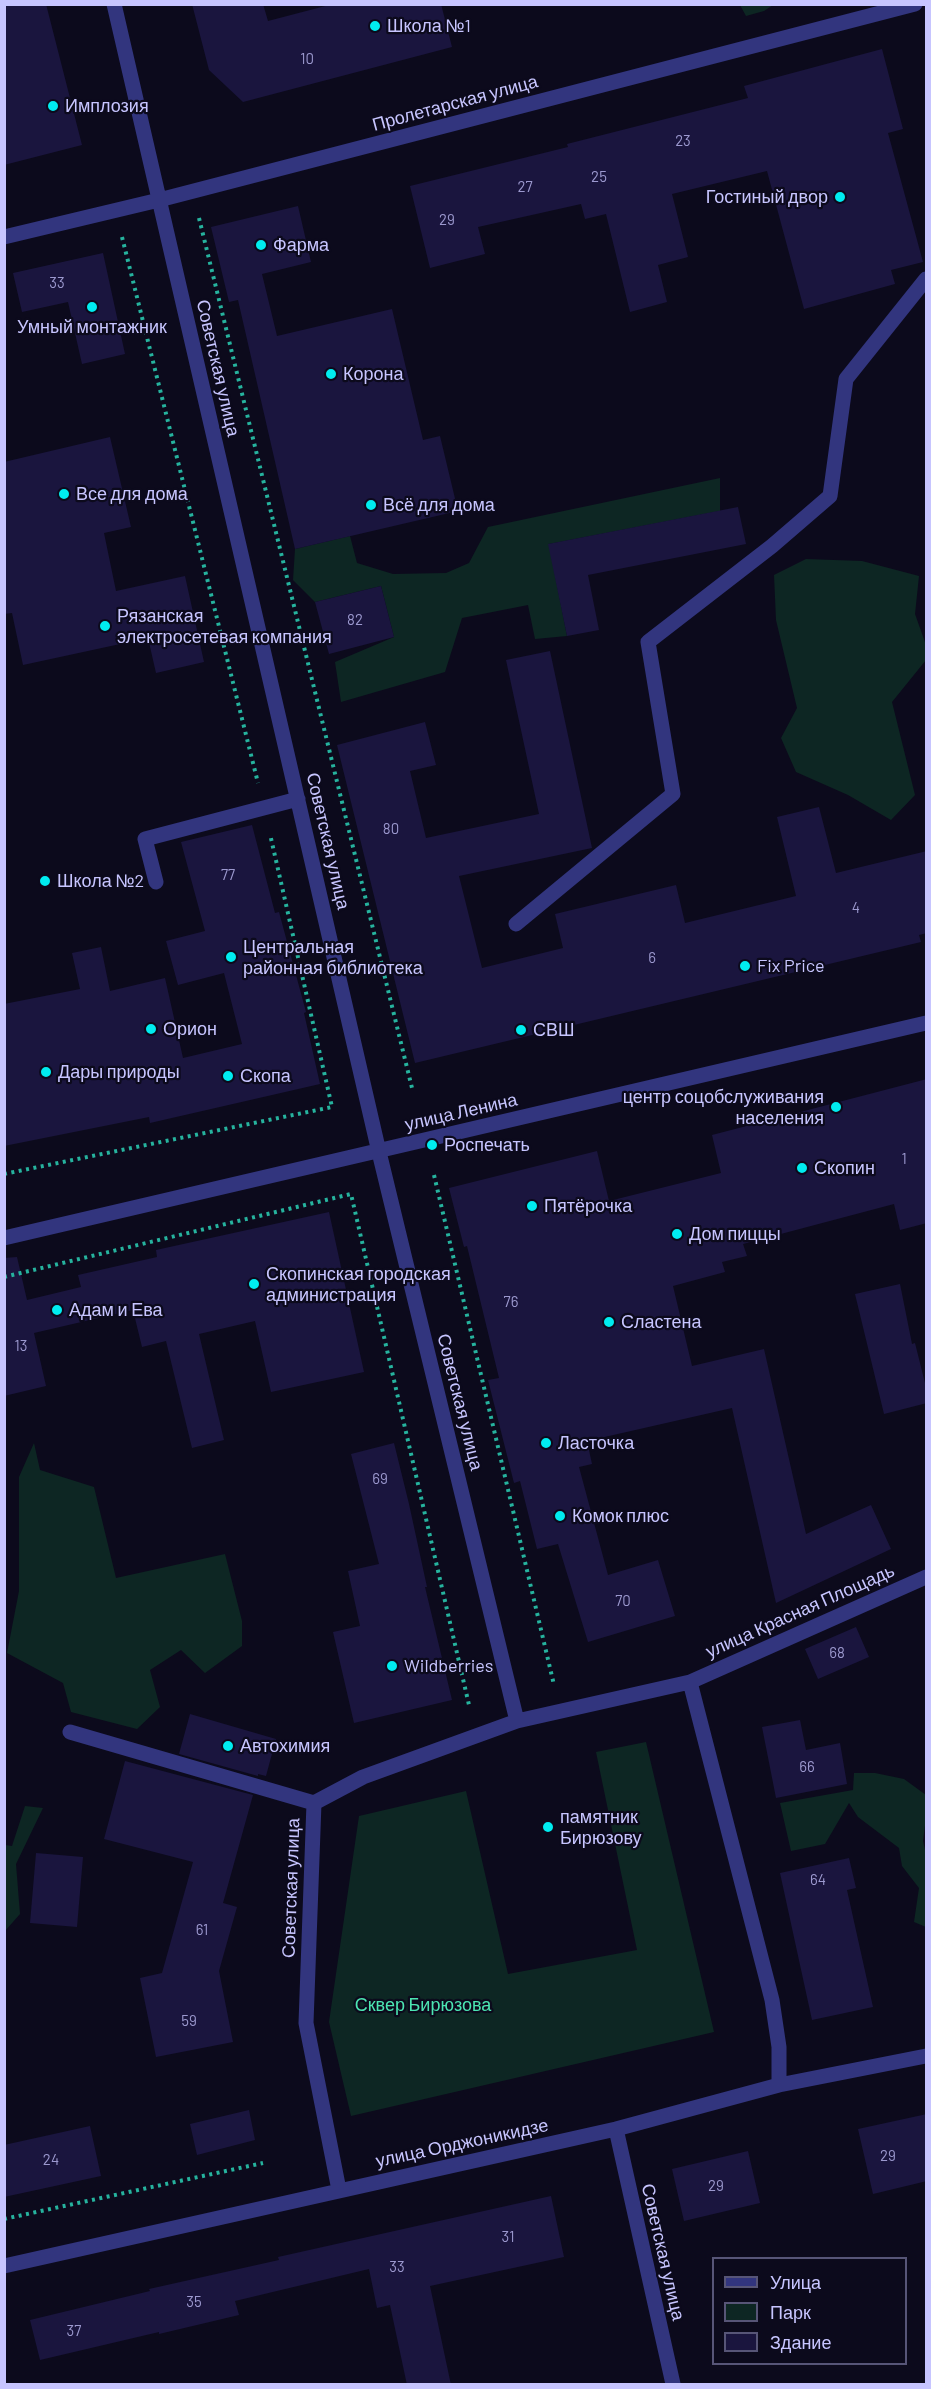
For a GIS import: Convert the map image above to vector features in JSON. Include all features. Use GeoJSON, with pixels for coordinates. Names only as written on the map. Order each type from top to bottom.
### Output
{"type":"FeatureCollection","features":[{"type":"Feature","properties":{"kind":"street","name":"Советская улица"},"geometry":{"type":"LineString","coordinates":[[114,4],[379,1152],[517,1720]]}},
{"type":"Feature","properties":{"kind":"street","name":"Пролетарская улица"},"geometry":{"type":"LineString","coordinates":[[4,237],[192,192],[915,4]]}},
{"type":"Feature","properties":{"kind":"street"},"geometry":{"type":"LineString","coordinates":[[516,924],[672,794],[648,642],[772,546],[830,496],[846,378],[927,279]]}},
{"type":"Feature","properties":{"kind":"street"},"geometry":{"type":"LineString","coordinates":[[156,882],[145,839],[298,799]]}},
{"type":"Feature","properties":{"kind":"street","name":"улица Ленина"},"geometry":{"type":"LineString","coordinates":[[4,1238],[927,1023]]}},
{"type":"Feature","properties":{"kind":"street","name":"улица Красная Площадь"},"geometry":{"type":"LineString","coordinates":[[690,1682],[927,1577]]}},
{"type":"Feature","properties":{"kind":"street","name":"Советская улица"},"geometry":{"type":"LineString","coordinates":[[339,2190],[306,2023],[314,1803],[363,1777],[517,1720],[690,1682]]}},
{"type":"Feature","properties":{"kind":"street"},"geometry":{"type":"LineString","coordinates":[[690,1682],[772,2000],[779,2046],[779,2085]]}},
{"type":"Feature","properties":{"kind":"street"},"geometry":{"type":"LineString","coordinates":[[70,1732],[314,1803]]}},
{"type":"Feature","properties":{"kind":"street","name":"улица Орджоникидзе"},"geometry":{"type":"LineString","coordinates":[[4,2266],[616,2129],[779,2085],[927,2056]]}},
{"type":"Feature","properties":{"kind":"street","name":"Советская улица"},"geometry":{"type":"LineString","coordinates":[[616,2129],[673,2385]]}},
{"type":"Feature","properties":{"kind":"path"},"geometry":{"type":"LineString","coordinates":[[192,192],[412,1088]]}},
{"type":"Feature","properties":{"kind":"path"},"geometry":{"type":"LineString","coordinates":[[4,1174],[332,1107],[264,808],[116,210]]}},
{"type":"Feature","properties":{"kind":"path"},"geometry":{"type":"LineString","coordinates":[[434,1175],[554,1685]]}},
{"type":"Feature","properties":{"kind":"path"},"geometry":{"type":"LineString","coordinates":[[4,1277],[351,1194],[469,1705]]}},
{"type":"Feature","properties":{"kind":"path"},"geometry":{"type":"LineString","coordinates":[[4,2219],[263,2163]]}},
{"type":"Feature","properties":{"kind":"green space"},"geometry":{"type":"Polygon","coordinates":[[[740,5],[773,5],[764,11],[746,16],[740,5]]]}},
{"type":"Feature","properties":{"kind":"green space"},"geometry":{"type":"Polygon","coordinates":[[[720,478],[720,511],[549,544],[567,636],[535,639],[528,605],[462,618],[445,672],[341,702],[335,662],[394,637],[381,586],[315,602],[293,580],[295,549],[350,536],[357,563],[393,574],[446,573],[469,563],[488,527],[720,478]]]}},
{"type":"Feature","properties":{"kind":"green space"},"geometry":{"type":"Polygon","coordinates":[[[806,559],[862,561],[919,576],[915,614],[926,645],[926,660],[892,702],[915,795],[891,820],[848,795],[796,772],[781,738],[797,708],[776,620],[774,575],[806,559]]]}},
{"type":"Feature","properties":{"kind":"green space"},"geometry":{"type":"Polygon","coordinates":[[[34,1443],[40,1470],[94,1487],[116,1578],[225,1554],[242,1621],[242,1646],[205,1673],[181,1650],[150,1670],[160,1707],[137,1729],[71,1712],[63,1683],[7,1653],[19,1591],[19,1477],[34,1443]]]}},
{"type":"Feature","properties":{"kind":"green space","name":"Сквер Бирюзова"},"geometry":{"type":"Polygon","coordinates":[[[646,1742],[714,2032],[351,2116],[329,2022],[359,1816],[466,1791],[508,1974],[637,1950],[596,1752],[646,1742]]]}},
{"type":"Feature","properties":{"kind":"green space"},"geometry":{"type":"Polygon","coordinates":[[[854,1773],[875,1773],[904,1779],[926,1795],[923,1841],[926,1854],[926,1927],[914,1922],[919,1888],[902,1866],[899,1848],[858,1817],[849,1803],[825,1844],[791,1851],[780,1803],[853,1790],[854,1773]]]}},
{"type":"Feature","properties":{"kind":"green space"},"geometry":{"type":"Polygon","coordinates":[[[25,1806],[43,1808],[16,1864],[20,1914],[5,1931],[5,1845],[12,1846],[25,1806]]]}},
{"type":"Feature","properties":{"kind":"building"},"geometry":{"type":"Polygon","coordinates":[[[4,4],[46,4],[82,145],[4,165],[4,4]]]}},
{"type":"Feature","properties":{"kind":"building","name":"Школа №1"},"geometry":{"type":"Polygon","coordinates":[[[192,4],[263,4],[268,21],[333,4],[441,4],[452,47],[243,102],[209,70],[192,4]]]}},
{"type":"Feature","properties":{"kind":"building"},"geometry":{"type":"Polygon","coordinates":[[[882,49],[903,129],[888,133],[923,262],[891,270],[895,284],[804,309],[767,171],[672,194],[688,257],[658,265],[667,302],[630,312],[606,214],[585,219],[581,204],[478,227],[485,254],[430,268],[410,186],[568,147],[567,144],[748,98],[744,86],[882,49]]]}},
{"type":"Feature","properties":{"kind":"building"},"geometry":{"type":"Polygon","coordinates":[[[298,206],[311,262],[262,274],[277,336],[392,309],[423,440],[440,436],[458,511],[295,549],[238,300],[229,302],[211,227],[298,206]]]}},
{"type":"Feature","properties":{"kind":"building","name":"Умный монтажник"},"geometry":{"type":"Polygon","coordinates":[[[103,253],[125,354],[82,364],[68,302],[22,312],[13,273],[103,253]]]}},
{"type":"Feature","properties":{"kind":"building"},"geometry":{"type":"Polygon","coordinates":[[[110,437],[131,527],[104,533],[116,591],[185,576],[204,662],[156,673],[148,638],[23,665],[12,613],[4,614],[4,462],[110,437]]]}},
{"type":"Feature","properties":{"kind":"building"},"geometry":{"type":"Polygon","coordinates":[[[738,507],[746,544],[588,575],[599,630],[567,636],[548,544],[738,507]]]}},
{"type":"Feature","properties":{"kind":"building"},"geometry":{"type":"Polygon","coordinates":[[[381,586],[394,637],[329,654],[315,602],[381,586]]]}},
{"type":"Feature","properties":{"kind":"building"},"geometry":{"type":"Polygon","coordinates":[[[550,651],[592,848],[459,876],[482,968],[563,948],[555,914],[676,885],[685,923],[796,896],[777,817],[819,807],[836,873],[927,851],[927,933],[919,935],[921,942],[415,1063],[337,745],[425,722],[436,765],[410,771],[426,838],[539,814],[506,660],[550,651]]]}},
{"type":"Feature","properties":{"kind":"building"},"geometry":{"type":"Polygon","coordinates":[[[252,825],[275,913],[279,912],[306,1012],[304,1013],[320,1084],[150,1123],[149,1117],[4,1146],[4,1004],[80,989],[72,953],[101,947],[110,991],[165,978],[183,1058],[242,1044],[224,973],[178,985],[166,941],[205,931],[181,842],[252,825]]]}},
{"type":"Feature","properties":{"kind":"building"},"geometry":{"type":"Polygon","coordinates":[[[927,1079],[927,1223],[900,1230],[894,1204],[743,1244],[747,1256],[722,1262],[725,1272],[673,1286],[692,1366],[764,1349],[806,1534],[871,1505],[891,1549],[776,1603],[732,1408],[587,1441],[592,1464],[579,1467],[608,1575],[658,1560],[675,1616],[588,1642],[558,1544],[537,1549],[520,1481],[514,1483],[488,1380],[499,1378],[467,1246],[464,1247],[449,1188],[597,1151],[609,1201],[721,1173],[712,1135],[927,1079]]]}},
{"type":"Feature","properties":{"kind":"building"},"geometry":{"type":"Polygon","coordinates":[[[329,1212],[364,1372],[271,1392],[255,1321],[199,1334],[224,1440],[192,1448],[166,1341],[142,1347],[133,1310],[34,1333],[46,1386],[4,1396],[4,1258],[17,1257],[27,1300],[81,1287],[78,1275],[157,1257],[156,1250],[329,1212]]]}},
{"type":"Feature","properties":{"kind":"building"},"geometry":{"type":"Polygon","coordinates":[[[900,1284],[912,1344],[915,1343],[927,1391],[927,1403],[884,1414],[855,1294],[900,1284]]]}},
{"type":"Feature","properties":{"kind":"building"},"geometry":{"type":"Polygon","coordinates":[[[394,1443],[452,1700],[354,1723],[333,1632],[360,1626],[348,1571],[379,1564],[351,1454],[394,1443]]]}},
{"type":"Feature","properties":{"kind":"building"},"geometry":{"type":"Polygon","coordinates":[[[856,1627],[869,1657],[818,1679],[805,1649],[856,1627]]]}},
{"type":"Feature","properties":{"kind":"building","name":"Автохимия"},"geometry":{"type":"Polygon","coordinates":[[[190,1714],[276,1739],[266,1776],[258,1774],[258,1776],[179,1754],[190,1714]]]}},
{"type":"Feature","properties":{"kind":"building"},"geometry":{"type":"Polygon","coordinates":[[[800,1720],[806,1750],[840,1743],[847,1784],[776,1798],[762,1727],[800,1720]]]}},
{"type":"Feature","properties":{"kind":"building"},"geometry":{"type":"Polygon","coordinates":[[[125,1761],[253,1795],[223,1903],[237,1907],[219,1971],[233,2042],[156,2057],[140,1978],[162,1973],[193,1862],[104,1839],[125,1761]]]}},
{"type":"Feature","properties":{"kind":"building"},"geometry":{"type":"Polygon","coordinates":[[[36,1853],[83,1857],[77,1927],[30,1923],[36,1853]]]}},
{"type":"Feature","properties":{"kind":"building"},"geometry":{"type":"Polygon","coordinates":[[[849,1858],[856,1888],[847,1890],[873,2007],[812,2020],[780,1873],[849,1858]]]}},
{"type":"Feature","properties":{"kind":"building"},"geometry":{"type":"Polygon","coordinates":[[[249,2110],[255,2140],[197,2155],[190,2124],[249,2110]]]}},
{"type":"Feature","properties":{"kind":"building"},"geometry":{"type":"Polygon","coordinates":[[[927,2114],[927,2181],[873,2194],[858,2129],[927,2114]]]}},
{"type":"Feature","properties":{"kind":"building"},"geometry":{"type":"Polygon","coordinates":[[[90,2126],[101,2176],[4,2197],[4,2145],[90,2126]]]}},
{"type":"Feature","properties":{"kind":"building"},"geometry":{"type":"Polygon","coordinates":[[[748,2151],[760,2203],[684,2221],[672,2169],[748,2151]]]}},
{"type":"Feature","properties":{"kind":"building"},"geometry":{"type":"Polygon","coordinates":[[[551,2196],[564,2257],[430,2286],[451,2385],[407,2385],[390,2305],[377,2308],[369,2269],[235,2301],[239,2315],[40,2360],[30,2320],[150,2291],[149,2289],[279,2260],[278,2257],[551,2196]]]}},
{"type":"Feature","properties":{"kind":"place","name":"Школа №1"},"geometry":{"type":"Point","coordinates":[375,26]}},
{"type":"Feature","properties":{"kind":"place","name":"Имплозия"},"geometry":{"type":"Point","coordinates":[53,106]}},
{"type":"Feature","properties":{"kind":"place","name":"Гостиный двор"},"geometry":{"type":"Point","coordinates":[840,197]}},
{"type":"Feature","properties":{"kind":"place","name":"Фарма"},"geometry":{"type":"Point","coordinates":[261,245]}},
{"type":"Feature","properties":{"kind":"place","name":"Умный монтажник"},"geometry":{"type":"Point","coordinates":[92,307]}},
{"type":"Feature","properties":{"kind":"place","name":"Корона"},"geometry":{"type":"Point","coordinates":[331,374]}},
{"type":"Feature","properties":{"kind":"place","name":"Все для дома"},"geometry":{"type":"Point","coordinates":[64,494]}},
{"type":"Feature","properties":{"kind":"place","name":"Всё для дома"},"geometry":{"type":"Point","coordinates":[371,505]}},
{"type":"Feature","properties":{"kind":"place","name":"Рязанская электросетевая компания"},"geometry":{"type":"Point","coordinates":[105,626]}},
{"type":"Feature","properties":{"kind":"place","name":"Школа №2"},"geometry":{"type":"Point","coordinates":[45,881]}},
{"type":"Feature","properties":{"kind":"place","name":"Центральная районная библиотека"},"geometry":{"type":"Point","coordinates":[231,957]}},
{"type":"Feature","properties":{"kind":"place","name":"Fix Price"},"geometry":{"type":"Point","coordinates":[745,966]}},
{"type":"Feature","properties":{"kind":"place","name":"Орион"},"geometry":{"type":"Point","coordinates":[151,1029]}},
{"type":"Feature","properties":{"kind":"place","name":"СВШ"},"geometry":{"type":"Point","coordinates":[521,1030]}},
{"type":"Feature","properties":{"kind":"place","name":"Дары природы"},"geometry":{"type":"Point","coordinates":[46,1072]}},
{"type":"Feature","properties":{"kind":"place","name":"Скопа"},"geometry":{"type":"Point","coordinates":[228,1076]}},
{"type":"Feature","properties":{"kind":"place","name":"центр соцобслуживания населения"},"geometry":{"type":"Point","coordinates":[836,1107]}},
{"type":"Feature","properties":{"kind":"place","name":"Роспечать"},"geometry":{"type":"Point","coordinates":[432,1145]}},
{"type":"Feature","properties":{"kind":"place","name":"Скопин"},"geometry":{"type":"Point","coordinates":[802,1168]}},
{"type":"Feature","properties":{"kind":"place","name":"Пятёрочка"},"geometry":{"type":"Point","coordinates":[532,1206]}},
{"type":"Feature","properties":{"kind":"place","name":"Дом пиццы"},"geometry":{"type":"Point","coordinates":[677,1234]}},
{"type":"Feature","properties":{"kind":"place","name":"Скопинская городская администрация"},"geometry":{"type":"Point","coordinates":[254,1284]}},
{"type":"Feature","properties":{"kind":"place","name":"Адам и Ева"},"geometry":{"type":"Point","coordinates":[57,1310]}},
{"type":"Feature","properties":{"kind":"place","name":"Сластена"},"geometry":{"type":"Point","coordinates":[609,1322]}},
{"type":"Feature","properties":{"kind":"place","name":"Ласточка"},"geometry":{"type":"Point","coordinates":[546,1443]}},
{"type":"Feature","properties":{"kind":"place","name":"Комок плюс"},"geometry":{"type":"Point","coordinates":[560,1516]}},
{"type":"Feature","properties":{"kind":"place","name":"Wildberries"},"geometry":{"type":"Point","coordinates":[392,1666]}},
{"type":"Feature","properties":{"kind":"place","name":"Автохимия"},"geometry":{"type":"Point","coordinates":[228,1746]}},
{"type":"Feature","properties":{"kind":"place","name":"памятник Бирюзову"},"geometry":{"type":"Point","coordinates":[548,1827]}}]}
